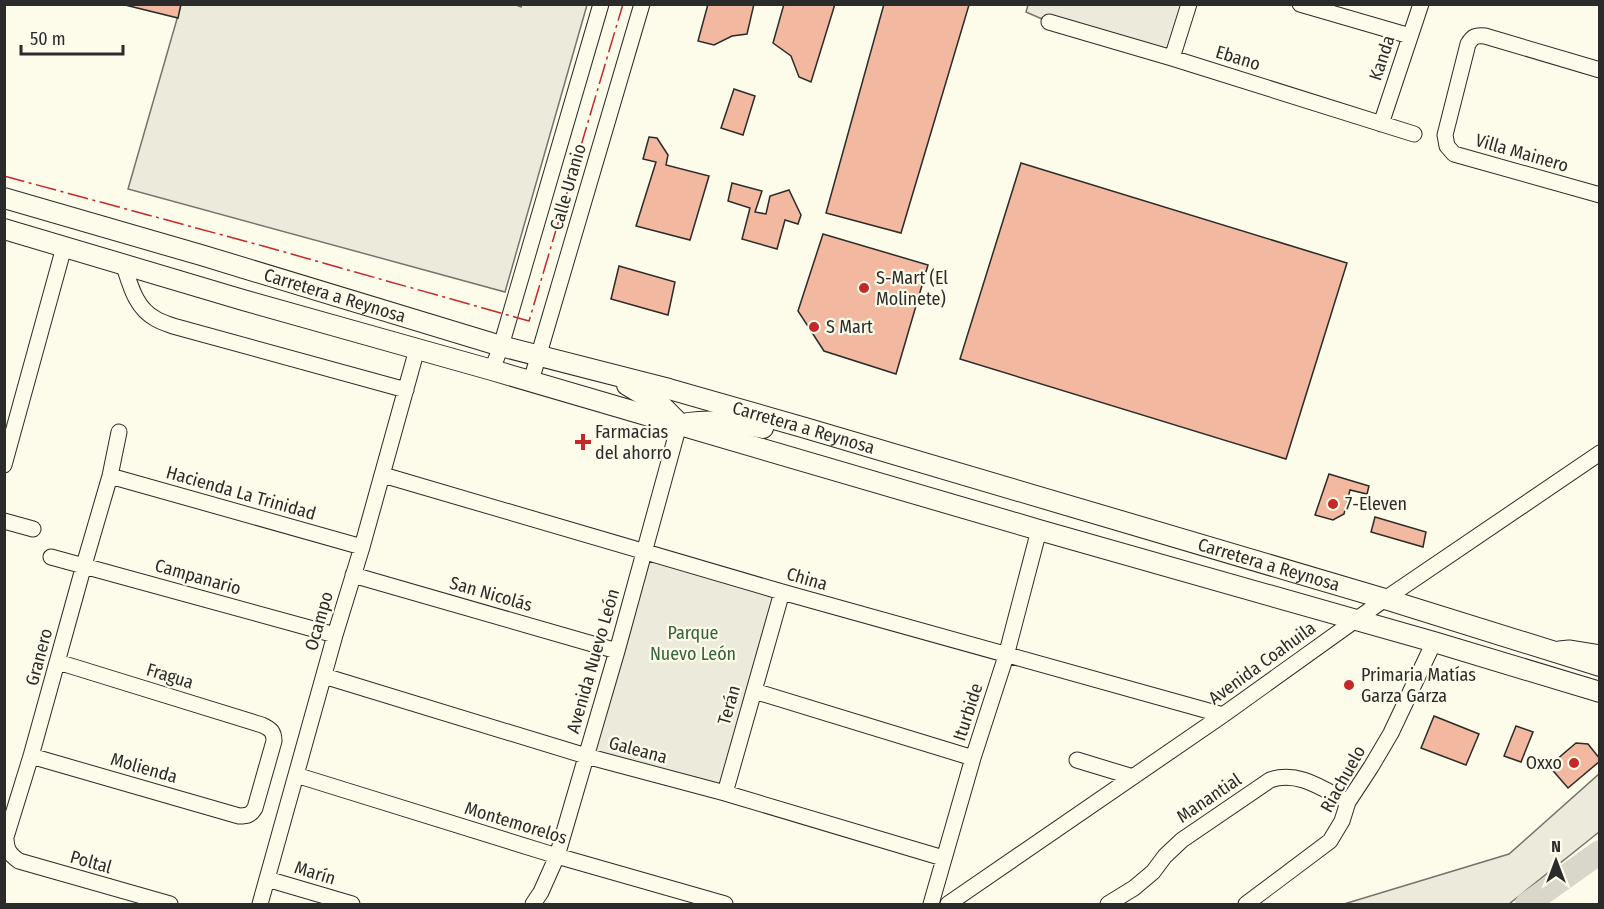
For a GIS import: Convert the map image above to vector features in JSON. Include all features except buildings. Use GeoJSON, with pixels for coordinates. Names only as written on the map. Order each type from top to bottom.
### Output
{"type":"FeatureCollection","features":[{"type":"Feature","properties":{"kind":"main road","name":"Carretera a Reynosa"},"geometry":{"type":"LineString","coordinates":[[4,198],[501,346],[669,389],[802,427],[1384,598],[1547,650],[1594,660]]}},
{"type":"Feature","properties":{"kind":"main road","name":"Carretera a Reynosa"},"geometry":{"type":"LineString","coordinates":[[4,229],[1039,530],[1355,619],[1599,692]]}},
{"type":"Feature","properties":{"kind":"main road"},"geometry":{"type":"LineString","coordinates":[[243,300],[297,306],[309,304],[325,293]]}},
{"type":"Feature","properties":{"kind":"main road"},"geometry":{"type":"LineString","coordinates":[[606,374],[662,406],[679,424],[710,420],[765,428],[802,427]]}},
{"type":"Feature","properties":{"kind":"street","name":"Calle Uranio"},"geometry":{"type":"LineString","coordinates":[[492,370],[601,4]]}},
{"type":"Feature","properties":{"kind":"street","name":"Calle Uranio"},"geometry":{"type":"LineString","coordinates":[[531,381],[642,4]]}},
{"type":"Feature","properties":{"kind":"street"},"geometry":{"type":"LineString","coordinates":[[1172,58],[1189,4]]}},
{"type":"Feature","properties":{"kind":"street"},"geometry":{"type":"LineString","coordinates":[[1300,4],[1410,36]]}},
{"type":"Feature","properties":{"kind":"street","name":"Kanda"},"geometry":{"type":"LineString","coordinates":[[1382,124],[1421,4]]}},
{"type":"Feature","properties":{"kind":"street","name":"Ebano"},"geometry":{"type":"LineString","coordinates":[[1049,22],[1414,134]]}},
{"type":"Feature","properties":{"kind":"street","name":"Villa Mainero"},"geometry":{"type":"LineString","coordinates":[[1599,70],[1485,36],[1473,37],[1468,44],[1445,135],[1448,146],[1454,154],[1599,195]]}},
{"type":"Feature","properties":{"kind":"street"},"geometry":{"type":"LineString","coordinates":[[4,465],[64,247]]}},
{"type":"Feature","properties":{"kind":"street"},"geometry":{"type":"LineString","coordinates":[[123,263],[134,297],[155,319],[173,326],[406,390]]}},
{"type":"Feature","properties":{"kind":"street","name":"Ocampo"},"geometry":{"type":"LineString","coordinates":[[260,904],[417,349]]}},
{"type":"Feature","properties":{"kind":"street","name":"Avenida Nuevo León"},"geometry":{"type":"LineString","coordinates":[[533,904],[557,856],[617,651],[679,424]]}},
{"type":"Feature","properties":{"kind":"street","name":"Granero"},"geometry":{"type":"LineString","coordinates":[[6,848],[6,837],[110,476],[119,432]]}},
{"type":"Feature","properties":{"kind":"street","name":"Avenida Coahuila"},"geometry":{"type":"LineString","coordinates":[[948,904],[1223,715],[1384,598],[1599,453]]}},
{"type":"Feature","properties":{"kind":"street","name":"China"},"geometry":{"type":"LineString","coordinates":[[383,475],[782,592],[1223,715]]}},
{"type":"Feature","properties":{"kind":"street","name":"Hacienda La Trinidad"},"geometry":{"type":"LineString","coordinates":[[110,476],[362,547]]}},
{"type":"Feature","properties":{"kind":"street"},"geometry":{"type":"LineString","coordinates":[[4,521],[33,529]]}},
{"type":"Feature","properties":{"kind":"street","name":"Iturbide"},"geometry":{"type":"LineString","coordinates":[[931,904],[973,758],[1006,656],[1039,530]]}},
{"type":"Feature","properties":{"kind":"street","name":"Campanario"},"geometry":{"type":"LineString","coordinates":[[51,557],[335,635]]}},
{"type":"Feature","properties":{"kind":"street","name":"San Nicolás"},"geometry":{"type":"LineString","coordinates":[[354,575],[617,651]]}},
{"type":"Feature","properties":{"kind":"street","name":"Terán"},"geometry":{"type":"LineString","coordinates":[[725,793],[782,592]]}},
{"type":"Feature","properties":{"kind":"street","name":"Riachuelo"},"geometry":{"type":"LineString","coordinates":[[1246,904],[1330,841],[1342,821],[1348,802],[1391,733],[1434,642]]}},
{"type":"Feature","properties":{"kind":"street","name":"Fragua"},"geometry":{"type":"LineString","coordinates":[[58,662],[271,729],[274,741],[255,807],[247,816]]}},
{"type":"Feature","properties":{"kind":"street","name":"Galeana"},"geometry":{"type":"LineString","coordinates":[[324,676],[586,756],[725,793],[943,858]]}},
{"type":"Feature","properties":{"kind":"street"},"geometry":{"type":"LineString","coordinates":[[753,691],[973,758]]}},
{"type":"Feature","properties":{"kind":"street","name":"Molienda"},"geometry":{"type":"LineString","coordinates":[[31,756],[239,816],[247,816]]}},
{"type":"Feature","properties":{"kind":"street"},"geometry":{"type":"LineString","coordinates":[[1077,760],[1133,777]]}},
{"type":"Feature","properties":{"kind":"street","name":"Montemorelos"},"geometry":{"type":"LineString","coordinates":[[296,775],[557,856],[726,904]]}},
{"type":"Feature","properties":{"kind":"street","name":"Manantial"},"geometry":{"type":"LineString","coordinates":[[1108,904],[1134,888],[1153,872],[1165,856],[1182,840],[1270,780],[1292,776],[1309,781],[1348,802]]}},
{"type":"Feature","properties":{"kind":"street","name":"Poltal"},"geometry":{"type":"LineString","coordinates":[[6,848],[10,855],[19,861],[133,900],[170,904]]}},
{"type":"Feature","properties":{"kind":"street","name":"Marín"},"geometry":{"type":"LineString","coordinates":[[267,879],[352,904]]}},
{"type":"Feature","properties":{"kind":"green space"},"geometry":{"type":"Polygon","coordinates":[[[1028,5],[1189,5],[1172,58],[1049,22],[1026,12],[1028,5]]]}},
{"type":"Feature","properties":{"kind":"green space","name":"Parque Nuevo León"},"geometry":{"type":"Polygon","coordinates":[[[644,551],[782,592],[725,793],[587,756],[644,551]]]}},
{"type":"Feature","properties":{"kind":"green space"},"geometry":{"type":"Polygon","coordinates":[[[1599,774],[1599,832],[1509,904],[1344,904],[1509,854],[1599,774]]]}},
{"type":"Feature","properties":{"kind":"shaded area"},"geometry":{"type":"Polygon","coordinates":[[[514,4],[521,7],[522,4],[587,5],[505,292],[128,189],[181,5],[514,4]]]}},
{"type":"Feature","properties":{"kind":"waterway"},"geometry":{"type":"LineString","coordinates":[[1527,904],[1600,852]]}},
{"type":"Feature","properties":{"kind":"power"},"geometry":{"type":"LineString","coordinates":[[4,176],[529,321],[623,4]]}},
{"type":"Feature","properties":{"kind":"place","name":"S-Mart (El Molinete)"},"geometry":{"type":"Point","coordinates":[864,288]}},
{"type":"Feature","properties":{"kind":"place","name":"S Mart"},"geometry":{"type":"Point","coordinates":[814,327]}},
{"type":"Feature","properties":{"kind":"place","name":"Farmacias del ahorro"},"geometry":{"type":"Point","coordinates":[583,442]}},
{"type":"Feature","properties":{"kind":"place","name":"7-Eleven"},"geometry":{"type":"Point","coordinates":[1333,504]}},
{"type":"Feature","properties":{"kind":"place","name":"Primaria Matías Garza Garza"},"geometry":{"type":"Point","coordinates":[1349,685]}},
{"type":"Feature","properties":{"kind":"place","name":"Oxxo"},"geometry":{"type":"Point","coordinates":[1574,763]}}]}
